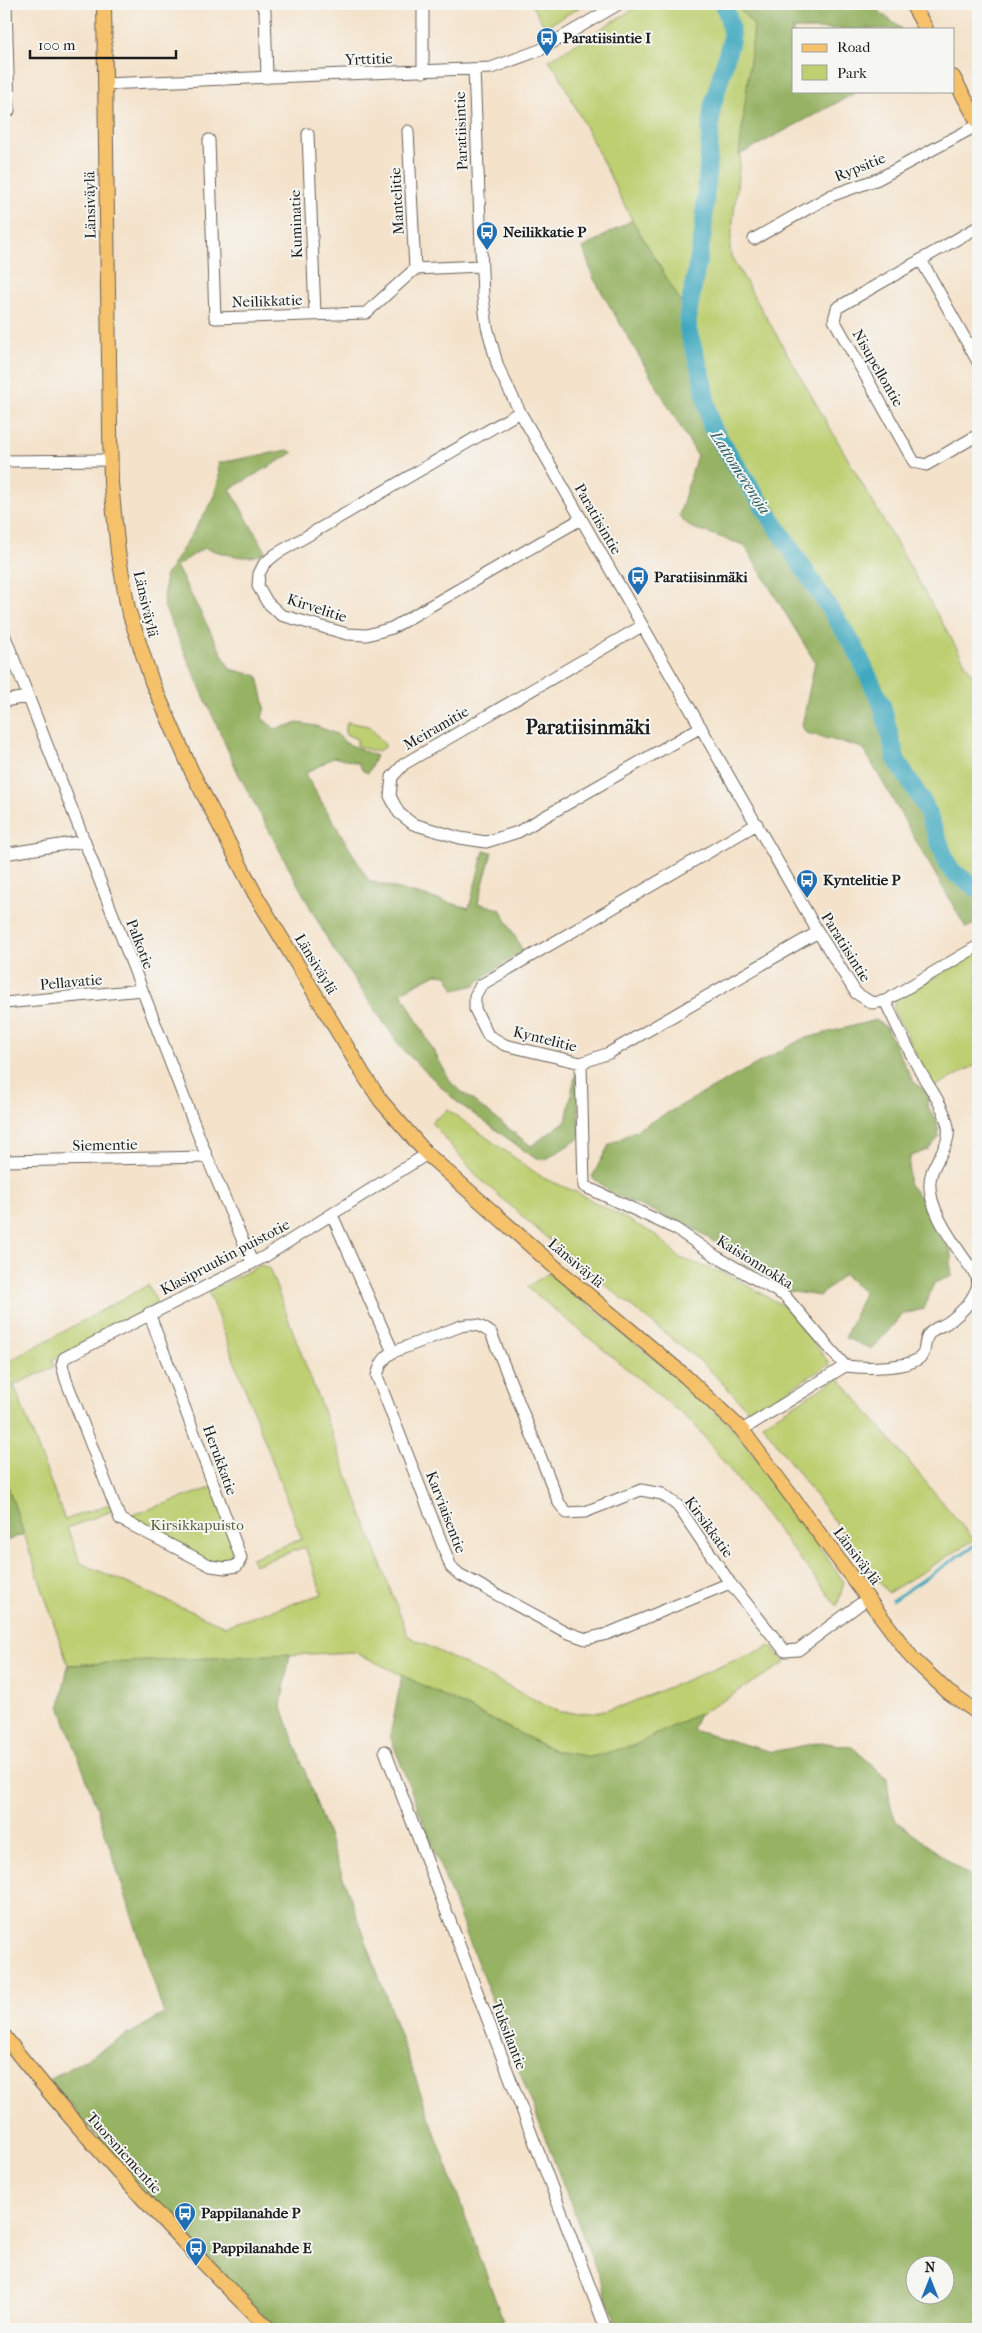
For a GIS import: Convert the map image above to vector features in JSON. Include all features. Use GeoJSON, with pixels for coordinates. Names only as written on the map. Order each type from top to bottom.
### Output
{"type":"FeatureCollection","features":[{"type":"Feature","properties":{"kind":"main road","name":"Länsiväylä"},"geometry":{"type":"LineString","coordinates":[[104,4],[111,460],[118,552],[128,608],[141,651],[161,704],[196,780],[255,894],[381,1101],[427,1154],[556,1268],[685,1376],[742,1430],[902,1646],[926,1673],[948,1692],[978,1713]]}},
{"type":"Feature","properties":{"kind":"main road"},"geometry":{"type":"LineString","coordinates":[[912,4],[925,28]]}},
{"type":"Feature","properties":{"kind":"main road"},"geometry":{"type":"LineString","coordinates":[[954,79],[978,123]]}},
{"type":"Feature","properties":{"kind":"main road","name":"Tuorsniementie"},"geometry":{"type":"LineString","coordinates":[[4,2036],[78,2126],[168,2226],[269,2329]]}},
{"type":"Feature","properties":{"kind":"street"},"geometry":{"type":"LineString","coordinates":[[6,4],[9,111]]}},
{"type":"Feature","properties":{"kind":"street"},"geometry":{"type":"LineString","coordinates":[[261,4],[265,10],[267,78]]}},
{"type":"Feature","properties":{"kind":"street"},"geometry":{"type":"LineString","coordinates":[[422,4],[424,72]]}},
{"type":"Feature","properties":{"kind":"street","name":"Yrttitie"},"geometry":{"type":"LineString","coordinates":[[104,84],[490,68],[540,50],[619,4]]}},
{"type":"Feature","properties":{"kind":"street","name":"Paratiisintie"},"geometry":{"type":"LineString","coordinates":[[474,69],[480,266],[489,335],[498,366],[520,412],[581,520],[818,932],[856,993],[872,1003],[885,1001]]}},
{"type":"Feature","properties":{"kind":"street","name":"Rypsitie"},"geometry":{"type":"LineString","coordinates":[[754,239],[830,196],[878,179],[978,123]]}},
{"type":"Feature","properties":{"kind":"street","name":"Mantelitie"},"geometry":{"type":"LineString","coordinates":[[408,131],[414,269]]}},
{"type":"Feature","properties":{"kind":"street","name":"Kuminatie"},"geometry":{"type":"LineString","coordinates":[[308,134],[314,314]]}},
{"type":"Feature","properties":{"kind":"street","name":"Neilikkatie"},"geometry":{"type":"LineString","coordinates":[[209,140],[215,318],[366,313],[414,269]]}},
{"type":"Feature","properties":{"kind":"street","name":"Nisupellontie"},"geometry":{"type":"LineString","coordinates":[[978,228],[837,308],[834,320],[914,462],[926,465],[978,435]]}},
{"type":"Feature","properties":{"kind":"street"},"geometry":{"type":"LineString","coordinates":[[921,260],[978,362]]}},
{"type":"Feature","properties":{"kind":"street"},"geometry":{"type":"LineString","coordinates":[[414,269],[480,266]]}},
{"type":"Feature","properties":{"kind":"street","name":"Kirvelitie"},"geometry":{"type":"LineString","coordinates":[[520,412],[276,554],[264,564],[259,574],[258,586],[267,602],[281,615],[347,634],[367,635],[392,628],[581,520]]}},
{"type":"Feature","properties":{"kind":"street"},"geometry":{"type":"LineString","coordinates":[[4,461],[111,460]]}},
{"type":"Feature","properties":{"kind":"street"},"geometry":{"type":"LineString","coordinates":[[978,566],[978,573]]}},
{"type":"Feature","properties":{"kind":"street","name":"Meiramitie"},"geometry":{"type":"LineString","coordinates":[[642,626],[404,764],[392,777],[390,796],[399,813],[413,824],[460,838],[486,842],[518,832],[701,727]]}},
{"type":"Feature","properties":{"kind":"street","name":"Palkotie"},"geometry":{"type":"LineString","coordinates":[[4,634],[207,1157],[252,1262]]}},
{"type":"Feature","properties":{"kind":"street"},"geometry":{"type":"LineString","coordinates":[[4,701],[27,697]]}},
{"type":"Feature","properties":{"kind":"street","name":"Kyntelitie"},"geometry":{"type":"LineString","coordinates":[[757,824],[481,985],[475,996],[475,1009],[488,1035],[505,1045],[581,1063],[609,1053],[818,932]]}},
{"type":"Feature","properties":{"kind":"street"},"geometry":{"type":"LineString","coordinates":[[4,854],[85,841]]}},
{"type":"Feature","properties":{"kind":"street"},"geometry":{"type":"LineString","coordinates":[[742,1430],[845,1366],[859,1368],[900,1365],[917,1360],[922,1354],[929,1333],[957,1315],[972,1299],[978,1285],[977,1277],[932,1204],[928,1183],[945,1147],[948,1125],[938,1099],[920,1071],[885,1001],[978,946]]}},
{"type":"Feature","properties":{"kind":"street","name":"Pellavatie"},"geometry":{"type":"LineString","coordinates":[[4,1003],[142,990]]}},
{"type":"Feature","properties":{"kind":"street","name":"Kaisionnokka"},"geometry":{"type":"LineString","coordinates":[[581,1063],[584,1186],[676,1229],[717,1257],[785,1296],[845,1366]]}},
{"type":"Feature","properties":{"kind":"street","name":"Klasipruukin puistotie"},"geometry":{"type":"LineString","coordinates":[[62,1365],[64,1358],[252,1262],[332,1216],[427,1154]]}},
{"type":"Feature","properties":{"kind":"street","name":"Siementie"},"geometry":{"type":"LineString","coordinates":[[4,1161],[207,1157]]}},
{"type":"Feature","properties":{"kind":"street"},"geometry":{"type":"LineString","coordinates":[[332,1216],[392,1352]]}},
{"type":"Feature","properties":{"kind":"street","name":"Herukkatie"},"geometry":{"type":"LineString","coordinates":[[62,1365],[120,1519],[211,1566],[237,1566],[241,1558],[149,1314]]}},
{"type":"Feature","properties":{"kind":"street","name":"Kirsikkatie"},"geometry":{"type":"LineString","coordinates":[[392,1352],[461,1326],[471,1324],[482,1326],[490,1333],[559,1503],[567,1513],[585,1512],[641,1490],[662,1494],[678,1506],[730,1583],[781,1648],[793,1652],[808,1644],[868,1598]]}},
{"type":"Feature","properties":{"kind":"street","name":"Karviaisentie"},"geometry":{"type":"LineString","coordinates":[[392,1352],[386,1356],[380,1365],[377,1376],[451,1566],[459,1574],[566,1632],[586,1638],[607,1634],[730,1583]]}},
{"type":"Feature","properties":{"kind":"street","name":"Tuksilantie"},"geometry":{"type":"LineString","coordinates":[[385,1751],[606,2329]]}},
{"type":"Feature","properties":{"kind":"green space"},"geometry":{"type":"Polygon","coordinates":[[[531,4],[586,4],[545,27],[531,4]]]}},
{"type":"Feature","properties":{"kind":"green space"},"geometry":{"type":"Polygon","coordinates":[[[642,4],[747,4],[740,9],[755,26],[730,248],[731,256],[978,685],[978,889],[952,871],[948,865],[925,806],[896,759],[882,705],[854,646],[711,426],[701,373],[688,330],[688,314],[632,220],[559,74],[549,60],[642,4]]]}},
{"type":"Feature","properties":{"kind":"green space"},"geometry":{"type":"Polygon","coordinates":[[[747,4],[869,4],[901,28],[792,28],[792,92],[857,92],[739,155],[754,26],[740,9],[747,4]]]}},
{"type":"Feature","properties":{"kind":"green space"},"geometry":{"type":"Polygon","coordinates":[[[632,220],[688,314],[688,330],[701,373],[711,426],[854,646],[882,705],[896,759],[925,806],[948,865],[952,871],[978,889],[978,922],[966,928],[863,748],[806,733],[802,726],[815,662],[744,545],[690,527],[679,516],[697,455],[594,279],[583,248],[632,220]]]}},
{"type":"Feature","properties":{"kind":"green space"},"geometry":{"type":"Polygon","coordinates":[[[288,450],[293,453],[230,489],[266,552],[251,557],[243,557],[204,548],[176,566],[230,669],[258,676],[265,707],[262,718],[275,729],[298,723],[316,726],[337,734],[346,743],[376,756],[368,773],[363,771],[358,763],[334,757],[305,774],[369,881],[469,908],[484,851],[492,852],[478,903],[500,909],[523,951],[485,976],[475,985],[455,990],[447,975],[436,974],[401,992],[452,1084],[531,1146],[566,1121],[576,1071],[580,1138],[545,1160],[532,1156],[457,1102],[402,1049],[330,944],[238,773],[164,606],[165,577],[213,500],[219,478],[218,463],[288,450]]]}},
{"type":"Feature","properties":{"kind":"green space"},"geometry":{"type":"Polygon","coordinates":[[[347,722],[369,726],[386,746],[377,752],[357,746],[357,739],[345,734],[347,722]]]}},
{"type":"Feature","properties":{"kind":"green space"},"geometry":{"type":"Polygon","coordinates":[[[978,952],[978,1064],[934,1087],[893,1010],[895,1000],[978,952]]]}},
{"type":"Feature","properties":{"kind":"green space"},"geometry":{"type":"Polygon","coordinates":[[[876,1020],[886,1027],[913,1081],[929,1094],[927,1106],[937,1121],[939,1137],[929,1149],[910,1157],[908,1183],[926,1205],[936,1233],[951,1249],[951,1276],[934,1283],[924,1309],[903,1314],[872,1349],[845,1338],[864,1293],[844,1274],[820,1296],[787,1291],[692,1227],[614,1195],[592,1177],[609,1145],[802,1039],[876,1020]]]}},
{"type":"Feature","properties":{"kind":"green space"},"geometry":{"type":"Polygon","coordinates":[[[448,1110],[543,1178],[574,1191],[656,1235],[680,1258],[731,1276],[787,1308],[830,1364],[751,1413],[707,1367],[546,1237],[478,1177],[431,1122],[448,1110]]]}},
{"type":"Feature","properties":{"kind":"green space"},"geometry":{"type":"Polygon","coordinates":[[[261,1265],[269,1268],[408,1636],[559,1712],[591,1713],[622,1706],[771,1646],[785,1663],[691,1719],[665,1732],[615,1752],[592,1757],[555,1751],[355,1652],[68,1665],[4,1475],[4,1364],[148,1285],[157,1303],[52,1360],[54,1367],[14,1385],[65,1520],[109,1504],[112,1511],[67,1528],[81,1563],[225,1626],[322,1594],[305,1547],[254,1565],[251,1558],[302,1539],[208,1291],[261,1265]]]}},
{"type":"Feature","properties":{"kind":"green space"},"geometry":{"type":"Polygon","coordinates":[[[549,1273],[697,1394],[732,1428],[756,1458],[844,1582],[837,1606],[694,1424],[527,1287],[549,1273]]]}},
{"type":"Feature","properties":{"kind":"green space"},"geometry":{"type":"Polygon","coordinates":[[[839,1378],[974,1540],[888,1593],[762,1424],[839,1378]]]}},
{"type":"Feature","properties":{"kind":"green space"},"geometry":{"type":"Polygon","coordinates":[[[4,1475],[24,1534],[4,1542],[4,1475]]]}},
{"type":"Feature","properties":{"kind":"green space","name":"Kirsikkapuisto"},"geometry":{"type":"Polygon","coordinates":[[[214,1487],[241,1558],[220,1568],[120,1519],[214,1487]]]}},
{"type":"Feature","properties":{"kind":"green space"},"geometry":{"type":"Polygon","coordinates":[[[290,1654],[281,1705],[503,2321],[494,2329],[276,2329],[129,2175],[49,2080],[164,2014],[98,1811],[60,1706],[68,1665],[290,1654]]]}},
{"type":"Feature","properties":{"kind":"green space"},"geometry":{"type":"Polygon","coordinates":[[[402,1675],[555,1751],[591,1757],[635,1745],[699,1713],[692,1730],[772,1752],[821,1742],[852,1747],[887,1778],[890,1804],[896,1821],[978,1883],[978,2329],[619,2329],[390,1736],[402,1675]]]}},
{"type":"Feature","properties":{"kind":"waterway","name":"Lattomerenoja"},"geometry":{"type":"LineString","coordinates":[[723,4],[730,21],[731,40],[712,108],[703,234],[688,314],[688,330],[701,373],[711,426],[854,646],[882,705],[896,759],[925,806],[948,865],[952,871],[978,889]]}},
{"type":"Feature","properties":{"kind":"waterway"},"geometry":{"type":"LineString","coordinates":[[893,1600],[978,1543]]}},
{"type":"Feature","properties":{"kind":"place","name":"Paratiisintie I"},"geometry":{"type":"Point","coordinates":[547,57]}},
{"type":"Feature","properties":{"kind":"place","name":"Neilikkatie P"},"geometry":{"type":"Point","coordinates":[487,251]}},
{"type":"Feature","properties":{"kind":"place","name":"Paratiisinmäki"},"geometry":{"type":"Point","coordinates":[638,596]}},
{"type":"Feature","properties":{"kind":"place","name":"Kyntelitie P"},"geometry":{"type":"Point","coordinates":[807,899]}},
{"type":"Feature","properties":{"kind":"place","name":"Pappilanahde P"},"geometry":{"type":"Point","coordinates":[185,2232]}},
{"type":"Feature","properties":{"kind":"place","name":"Pappilanahde E"},"geometry":{"type":"Point","coordinates":[196,2267]}},
{"type":"Feature","properties":{"kind":"district","name":"Paratiisinmäki"},"geometry":{"type":"Point","coordinates":[588,727]}}]}
